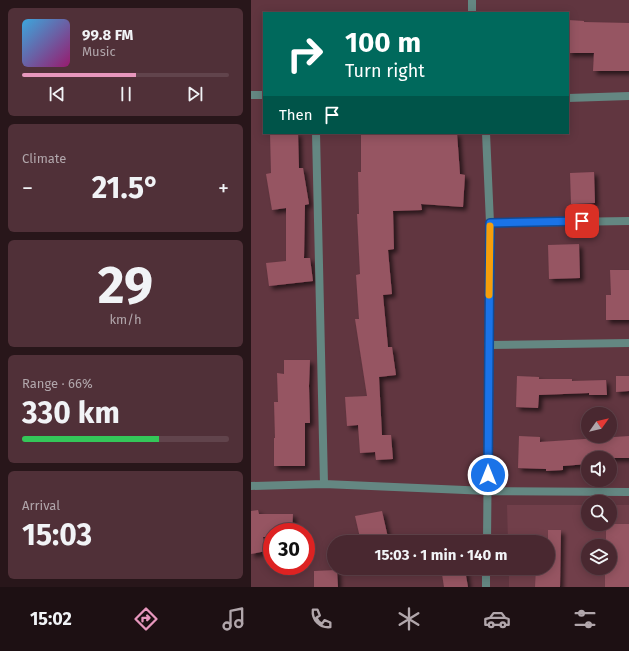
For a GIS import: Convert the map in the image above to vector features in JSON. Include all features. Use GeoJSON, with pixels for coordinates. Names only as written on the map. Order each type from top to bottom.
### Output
{"type":"FeatureCollection","features":[{"type":"Feature","properties":{"kind":"street"},"geometry":{"type":"LineString","coordinates":[[472,0],[472,12]]}},
{"type":"Feature","properties":{"kind":"street"},"geometry":{"type":"LineString","coordinates":[[251,95],[263,95]]}},
{"type":"Feature","properties":{"kind":"street"},"geometry":{"type":"LineString","coordinates":[[569,98],[629,96]]}},
{"type":"Feature","properties":{"kind":"street"},"geometry":{"type":"LineString","coordinates":[[316,134],[324,484]]}},
{"type":"Feature","properties":{"kind":"street"},"geometry":{"type":"LineString","coordinates":[[486,134],[490,223],[487,535]]}},
{"type":"Feature","properties":{"kind":"street"},"geometry":{"type":"LineString","coordinates":[[490,223],[629,220]]}},
{"type":"Feature","properties":{"kind":"street"},"geometry":{"type":"LineString","coordinates":[[488,345],[629,343]]}},
{"type":"Feature","properties":{"kind":"street"},"geometry":{"type":"LineString","coordinates":[[251,486],[324,484],[488,491],[629,492]]}},
{"type":"Feature","properties":{"kind":"street"},"geometry":{"type":"LineString","coordinates":[[486,575],[486,587]]}},
{"type":"Feature","properties":{"kind":"shaded area"},"geometry":{"type":"Polygon","coordinates":[[[507,505],[581,505],[581,531],[617,531],[617,505],[629,505],[629,587],[509,587],[509,575],[555,575],[555,535],[508,535],[507,505]]]}},
{"type":"Feature","properties":{"kind":"building"},"geometry":{"type":"Polygon","coordinates":[[[569,20],[584,22],[629,23],[629,71],[593,71],[594,53],[569,53],[569,20]]]}},
{"type":"Feature","properties":{"kind":"building"},"geometry":{"type":"Polygon","coordinates":[[[270,134],[298,134],[299,168],[303,168],[309,204],[305,205],[304,258],[310,258],[313,281],[269,286],[266,263],[286,261],[286,208],[272,210],[266,174],[271,173],[270,134]]]}},
{"type":"Feature","properties":{"kind":"building"},"geometry":{"type":"Polygon","coordinates":[[[361,134],[457,134],[460,174],[465,175],[463,207],[421,204],[422,210],[393,211],[394,249],[388,250],[392,294],[383,295],[388,347],[392,347],[396,375],[379,377],[382,435],[391,435],[393,459],[376,460],[375,452],[360,453],[358,425],[347,426],[345,397],[367,396],[355,319],[359,319],[356,275],[360,274],[357,214],[359,214],[358,172],[361,172],[361,134]]]}},
{"type":"Feature","properties":{"kind":"building"},"geometry":{"type":"Polygon","coordinates":[[[594,172],[595,203],[571,204],[570,173],[594,172]]]}},
{"type":"Feature","properties":{"kind":"building"},"geometry":{"type":"Polygon","coordinates":[[[579,244],[580,278],[549,279],[548,245],[579,244]]]}},
{"type":"Feature","properties":{"kind":"building"},"geometry":{"type":"Polygon","coordinates":[[[610,270],[629,270],[629,320],[606,320],[606,295],[611,295],[610,270]]]}},
{"type":"Feature","properties":{"kind":"building"},"geometry":{"type":"Polygon","coordinates":[[[284,360],[310,360],[310,423],[305,423],[305,466],[274,466],[274,402],[278,402],[277,373],[284,374],[284,360]]]}},
{"type":"Feature","properties":{"kind":"building"},"geometry":{"type":"Polygon","coordinates":[[[517,376],[539,377],[539,379],[572,379],[572,381],[606,380],[607,395],[589,395],[589,393],[539,395],[538,408],[516,407],[517,376]]]}},
{"type":"Feature","properties":{"kind":"building"},"geometry":{"type":"Polygon","coordinates":[[[616,376],[629,376],[629,391],[616,392],[616,376]]]}},
{"type":"Feature","properties":{"kind":"building"},"geometry":{"type":"Polygon","coordinates":[[[519,436],[540,437],[540,442],[581,439],[581,443],[617,443],[617,437],[629,436],[629,458],[617,458],[617,451],[581,451],[581,465],[563,466],[563,470],[546,471],[546,469],[518,468],[519,436]]]}},
{"type":"Feature","properties":{"kind":"building"},"geometry":{"type":"Polygon","coordinates":[[[258,510],[259,514],[293,514],[292,523],[263,523],[263,552],[251,554],[251,511],[258,510]]]}},
{"type":"Feature","properties":{"kind":"building"},"geometry":{"type":"Polygon","coordinates":[[[382,511],[387,535],[359,535],[355,516],[382,511]]]}},
{"type":"Feature","properties":{"kind":"building"},"geometry":{"type":"Polygon","coordinates":[[[617,524],[629,524],[629,587],[605,587],[605,575],[617,575],[617,539],[606,539],[606,531],[617,531],[617,524]]]}},
{"type":"Feature","properties":{"kind":"building"},"geometry":{"type":"Polygon","coordinates":[[[548,530],[561,530],[560,587],[535,587],[536,575],[555,575],[555,535],[548,535],[548,530]]]}},
{"type":"Feature","properties":{"kind":"building"},"geometry":{"type":"Polygon","coordinates":[[[327,570],[327,575],[337,575],[338,587],[314,587],[315,571],[327,570]]]}},
{"type":"Feature","properties":{"kind":"building"},"geometry":{"type":"Polygon","coordinates":[[[442,575],[466,575],[468,587],[444,587],[442,575]]]}},
{"type":"Feature","properties":{"kind":"slow traffic"},"geometry":{"type":"LineString","coordinates":[[489,295],[490,226]]}},
{"type":"Feature","properties":{"kind":"route"},"geometry":{"type":"LineString","coordinates":[[488,475],[490,223],[582,221]]}}]}
